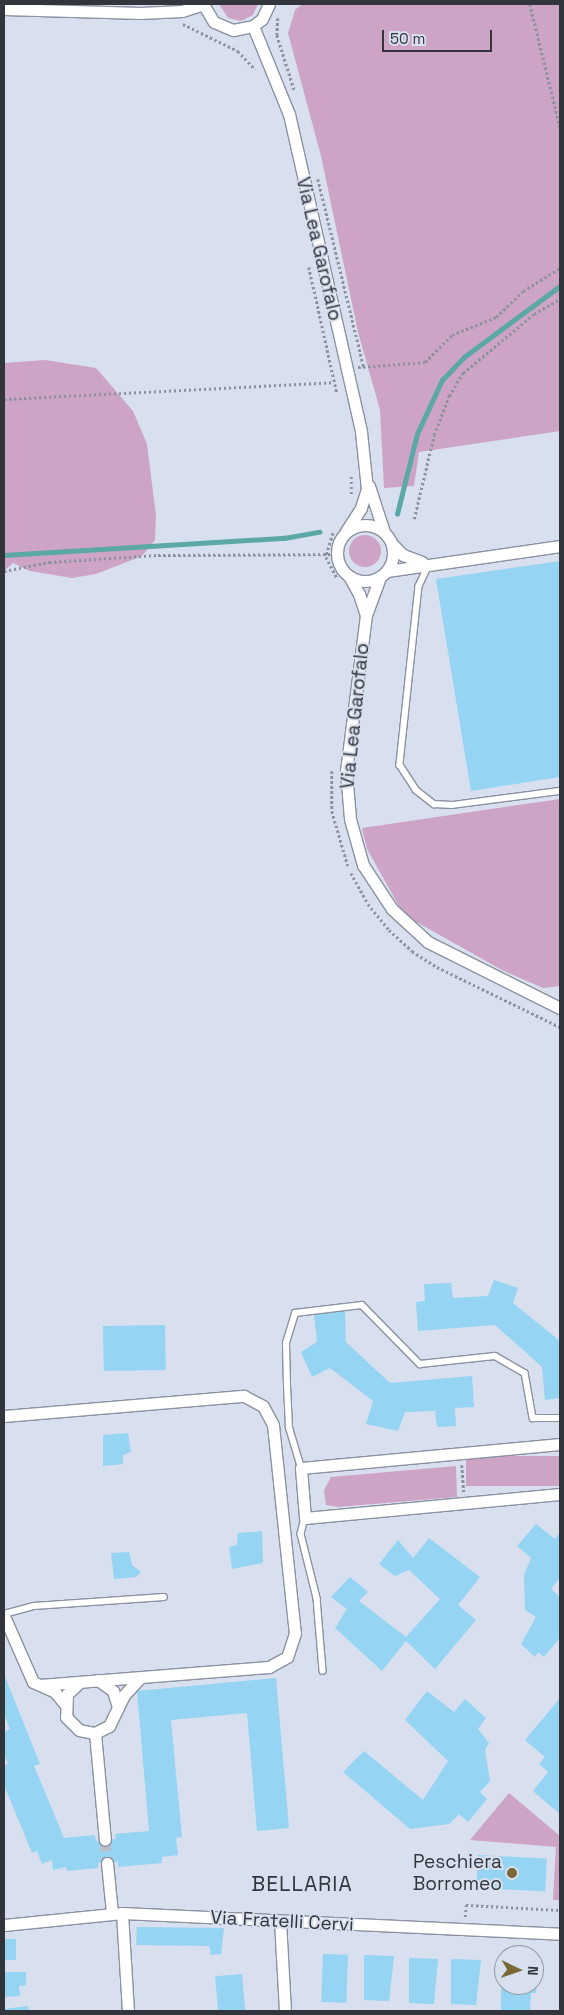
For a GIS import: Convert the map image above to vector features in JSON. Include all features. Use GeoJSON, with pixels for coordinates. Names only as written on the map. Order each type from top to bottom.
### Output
{"type":"FeatureCollection","features":[{"type":"Feature","properties":{"kind":"street"},"geometry":{"type":"LineString","coordinates":[[4,10],[141,13],[182,11],[203,4],[210,18],[223,28],[238,30],[253,26],[262,19],[269,4]]}},
{"type":"Feature","properties":{"kind":"street","name":"Via Lea Garofalo"},"geometry":{"type":"LineString","coordinates":[[253,26],[289,114],[348,374],[367,477],[384,532],[392,544],[394,553],[366,615],[346,771],[350,819],[363,865],[392,909],[428,942],[560,1008]]}},
{"type":"Feature","properties":{"kind":"street","name":"Via Lea Garofalo"},"geometry":{"type":"LineString","coordinates":[[366,615],[359,594],[349,576],[342,570],[337,554],[346,531],[365,498],[367,477]]}},
{"type":"Feature","properties":{"kind":"street"},"geometry":{"type":"LineString","coordinates":[[346,531],[361,524],[378,527],[384,532]]}},
{"type":"Feature","properties":{"kind":"street"},"geometry":{"type":"LineString","coordinates":[[392,544],[403,555],[429,563]]}},
{"type":"Feature","properties":{"kind":"street"},"geometry":{"type":"LineString","coordinates":[[349,576],[364,581],[429,563],[560,546]]}},
{"type":"Feature","properties":{"kind":"street"},"geometry":{"type":"LineString","coordinates":[[4,1416],[234,1396],[254,1400],[269,1413],[273,1425],[295,1633],[293,1645],[287,1656],[269,1667],[140,1679],[80,1681],[42,1685]]}},
{"type":"Feature","properties":{"kind":"street"},"geometry":{"type":"LineString","coordinates":[[560,1444],[301,1468],[305,1518],[560,1494]]}},
{"type":"Feature","properties":{"kind":"street"},"geometry":{"type":"LineString","coordinates":[[4,1615],[33,1682],[42,1685],[64,1702]]}},
{"type":"Feature","properties":{"kind":"street"},"geometry":{"type":"LineString","coordinates":[[80,1681],[67,1694],[64,1702],[66,1717],[71,1725],[79,1730],[95,1733],[109,1726],[124,1694],[140,1679]]}},
{"type":"Feature","properties":{"kind":"street"},"geometry":{"type":"LineString","coordinates":[[98,1680],[113,1690],[118,1709]]}},
{"type":"Feature","properties":{"kind":"street"},"geometry":{"type":"LineString","coordinates":[[95,1733],[105,1840]]}},
{"type":"Feature","properties":{"kind":"street"},"geometry":{"type":"LineString","coordinates":[[107,1863],[117,1913],[128,2011]]}},
{"type":"Feature","properties":{"kind":"street","name":"Via Fratelli Cervi"},"geometry":{"type":"LineString","coordinates":[[4,1925],[117,1913],[560,1934]]}},
{"type":"Feature","properties":{"kind":"street"},"geometry":{"type":"LineString","coordinates":[[280,1921],[285,2011]]}},
{"type":"Feature","properties":{"kind":"lane"},"geometry":{"type":"LineString","coordinates":[[429,563],[419,586],[400,765],[416,790],[434,804],[452,805],[560,791]]}},
{"type":"Feature","properties":{"kind":"lane"},"geometry":{"type":"LineString","coordinates":[[301,1468],[289,1428],[287,1384],[286,1343],[295,1313],[362,1305],[420,1364],[495,1356],[525,1374],[533,1418],[560,1418]]}},
{"type":"Feature","properties":{"kind":"lane"},"geometry":{"type":"LineString","coordinates":[[305,1518],[301,1534],[317,1598],[323,1671]]}},
{"type":"Feature","properties":{"kind":"lane"},"geometry":{"type":"LineString","coordinates":[[4,1615],[34,1606],[164,1597]]}},
{"type":"Feature","properties":{"kind":"path"},"geometry":{"type":"LineString","coordinates":[[530,4],[560,127]]}},
{"type":"Feature","properties":{"kind":"path"},"geometry":{"type":"LineString","coordinates":[[4,399],[348,374],[425,362],[452,335],[496,317],[523,291],[560,268]]}},
{"type":"Feature","properties":{"kind":"path"},"geometry":{"type":"LineString","coordinates":[[414,519],[434,435],[449,396],[463,374],[534,314],[560,299]]}},
{"type":"Feature","properties":{"kind":"path"},"geometry":{"type":"LineString","coordinates":[[332,370],[348,374]]}},
{"type":"Feature","properties":{"kind":"path"},"geometry":{"type":"LineString","coordinates":[[4,571],[49,562],[158,555],[337,554]]}},
{"type":"Feature","properties":{"kind":"path"},"geometry":{"type":"LineString","coordinates":[[461,1454],[465,1503]]}},
{"type":"Feature","properties":{"kind":"path"},"geometry":{"type":"LineString","coordinates":[[466,1905],[560,1910]]}},
{"type":"Feature","properties":{"kind":"shaded area"},"geometry":{"type":"Polygon","coordinates":[[[219,4],[258,4],[253,15],[241,21],[228,18],[219,4]]]}},
{"type":"Feature","properties":{"kind":"shaded area"},"geometry":{"type":"Polygon","coordinates":[[[302,4],[560,4],[560,431],[419,452],[414,486],[384,488],[380,410],[358,332],[321,156],[288,33],[295,10],[302,4]]]}},
{"type":"Feature","properties":{"kind":"shaded area"},"geometry":{"type":"Polygon","coordinates":[[[45,360],[96,368],[133,411],[147,444],[156,516],[155,540],[142,556],[96,574],[72,578],[30,571],[13,563],[4,571],[4,363],[45,360]]]}},
{"type":"Feature","properties":{"kind":"shaded area"},"geometry":{"type":"Polygon","coordinates":[[[365,535],[371,536],[376,540],[380,545],[380,557],[376,562],[371,566],[365,567],[359,566],[354,562],[350,557],[349,551],[350,545],[354,540],[359,536],[365,535]]]}},
{"type":"Feature","properties":{"kind":"shaded area"},"geometry":{"type":"Polygon","coordinates":[[[560,799],[560,986],[543,988],[502,970],[404,915],[367,849],[362,828],[560,799]]]}},
{"type":"Feature","properties":{"kind":"shaded area"},"geometry":{"type":"Polygon","coordinates":[[[466,1456],[560,1456],[560,1486],[466,1486],[466,1456]]]}},
{"type":"Feature","properties":{"kind":"shaded area"},"geometry":{"type":"Polygon","coordinates":[[[456,1466],[457,1497],[338,1507],[326,1505],[324,1490],[331,1477],[456,1466]]]}},
{"type":"Feature","properties":{"kind":"shaded area"},"geometry":{"type":"Polygon","coordinates":[[[509,1793],[560,1836],[560,1900],[553,1900],[556,1847],[470,1840],[509,1793]]]}},
{"type":"Feature","properties":{"kind":"building"},"geometry":{"type":"Polygon","coordinates":[[[560,561],[560,777],[471,791],[436,579],[560,561]]]}},
{"type":"Feature","properties":{"kind":"building"},"geometry":{"type":"Polygon","coordinates":[[[494,1280],[518,1288],[513,1303],[560,1341],[560,1398],[545,1400],[542,1367],[495,1325],[418,1331],[416,1302],[425,1301],[424,1284],[451,1283],[453,1298],[488,1296],[494,1280]]]}},
{"type":"Feature","properties":{"kind":"building"},"geometry":{"type":"Polygon","coordinates":[[[345,1310],[346,1342],[390,1383],[472,1376],[474,1407],[455,1408],[456,1426],[437,1427],[435,1411],[405,1412],[398,1431],[366,1424],[373,1401],[330,1368],[312,1377],[301,1352],[317,1342],[314,1315],[345,1310]]]}},
{"type":"Feature","properties":{"kind":"building"},"geometry":{"type":"Polygon","coordinates":[[[165,1325],[166,1370],[104,1371],[103,1326],[165,1325]]]}},
{"type":"Feature","properties":{"kind":"building"},"geometry":{"type":"Polygon","coordinates":[[[128,1433],[131,1452],[123,1455],[123,1464],[103,1466],[103,1435],[128,1433]]]}},
{"type":"Feature","properties":{"kind":"building"},"geometry":{"type":"Polygon","coordinates":[[[536,1524],[555,1539],[560,1532],[560,1578],[551,1589],[560,1597],[560,1638],[544,1657],[538,1652],[535,1657],[521,1644],[536,1617],[525,1610],[524,1575],[531,1558],[517,1546],[536,1524]]]}},
{"type":"Feature","properties":{"kind":"building"},"geometry":{"type":"Polygon","coordinates":[[[262,1531],[263,1563],[232,1569],[229,1547],[237,1545],[238,1533],[262,1531]]]}},
{"type":"Feature","properties":{"kind":"building"},"geometry":{"type":"Polygon","coordinates":[[[429,1538],[480,1577],[458,1605],[476,1620],[435,1669],[406,1641],[382,1671],[335,1628],[347,1609],[331,1597],[350,1577],[368,1592],[359,1601],[406,1637],[440,1599],[409,1570],[395,1576],[379,1564],[398,1540],[413,1558],[429,1538]]]}},
{"type":"Feature","properties":{"kind":"building"},"geometry":{"type":"Polygon","coordinates":[[[129,1552],[132,1565],[141,1572],[136,1577],[114,1579],[111,1553],[129,1552]]]}},
{"type":"Feature","properties":{"kind":"building"},"geometry":{"type":"Polygon","coordinates":[[[4,1674],[40,1764],[34,1766],[64,1838],[95,1835],[96,1841],[116,1839],[115,1834],[149,1831],[137,1691],[276,1678],[289,1828],[257,1831],[247,1713],[171,1720],[182,1837],[176,1838],[178,1855],[162,1857],[162,1863],[118,1867],[118,1862],[98,1863],[98,1868],[67,1871],[66,1867],[53,1870],[52,1860],[42,1864],[37,1851],[32,1853],[4,1785],[4,1766],[8,1764],[4,1754],[4,1732],[10,1729],[4,1714],[4,1674]]]}},
{"type":"Feature","properties":{"kind":"building"},"geometry":{"type":"Polygon","coordinates":[[[427,1691],[454,1712],[465,1699],[486,1718],[478,1729],[489,1743],[485,1750],[490,1781],[480,1792],[487,1799],[468,1822],[459,1814],[449,1824],[410,1829],[343,1772],[364,1751],[423,1800],[448,1761],[405,1720],[427,1691]]]}},
{"type":"Feature","properties":{"kind":"building"},"geometry":{"type":"Polygon","coordinates":[[[560,1698],[560,1814],[533,1791],[548,1772],[539,1764],[545,1757],[525,1740],[560,1698]]]}},
{"type":"Feature","properties":{"kind":"building","name":"Peschiera Borromeo"},"geometry":{"type":"Polygon","coordinates":[[[478,1855],[547,1859],[545,1892],[476,1888],[478,1855]]]}},
{"type":"Feature","properties":{"kind":"building"},"geometry":{"type":"Polygon","coordinates":[[[137,1927],[224,1928],[221,1954],[211,1955],[209,1946],[136,1945],[137,1927]]]}},
{"type":"Feature","properties":{"kind":"building"},"geometry":{"type":"Polygon","coordinates":[[[4,1939],[16,1939],[16,1960],[4,1960],[4,1939]]]}},
{"type":"Feature","properties":{"kind":"building"},"geometry":{"type":"Polygon","coordinates":[[[323,1954],[348,1955],[346,2003],[321,2002],[323,1954]]]}},
{"type":"Feature","properties":{"kind":"building"},"geometry":{"type":"Polygon","coordinates":[[[364,1955],[394,1956],[389,2001],[364,2000],[364,1955]]]}},
{"type":"Feature","properties":{"kind":"building"},"geometry":{"type":"Polygon","coordinates":[[[409,1958],[438,1959],[434,2004],[409,2003],[409,1958]]]}},
{"type":"Feature","properties":{"kind":"building"},"geometry":{"type":"Polygon","coordinates":[[[451,1959],[481,1960],[476,2005],[451,2004],[451,1959]]]}},
{"type":"Feature","properties":{"kind":"building"},"geometry":{"type":"Polygon","coordinates":[[[4,1972],[26,1972],[26,1985],[19,1986],[20,1996],[4,1997],[4,1972]]]}},
{"type":"Feature","properties":{"kind":"building"},"geometry":{"type":"Polygon","coordinates":[[[242,1974],[245,2011],[218,2011],[215,1976],[242,1974]]]}},
{"type":"Feature","properties":{"kind":"building"},"geometry":{"type":"Polygon","coordinates":[[[501,1995],[531,1995],[530,2011],[501,2011],[501,1995]]]}},
{"type":"Feature","properties":{"kind":"building"},"geometry":{"type":"Polygon","coordinates":[[[28,2006],[29,2011],[4,2011],[4,2009],[28,2006]]]}},
{"type":"Feature","properties":{"kind":"waterway"},"geometry":{"type":"LineString","coordinates":[[397,514],[417,434],[442,380],[464,357],[560,286]]}},
{"type":"Feature","properties":{"kind":"waterway"},"geometry":{"type":"LineString","coordinates":[[4,555],[284,538],[319,532]]}},
{"type":"Feature","properties":{"kind":"tunnel"},"geometry":{"type":"LineString","coordinates":[[105,1840],[107,1863]]}},
{"type":"Feature","properties":{"kind":"place","name":"Peschiera Borromeo"},"geometry":{"type":"Point","coordinates":[512,1873]}},
{"type":"Feature","properties":{"kind":"district","name":"BELLARIA"},"geometry":{"type":"Point","coordinates":[302,1884]}}]}
